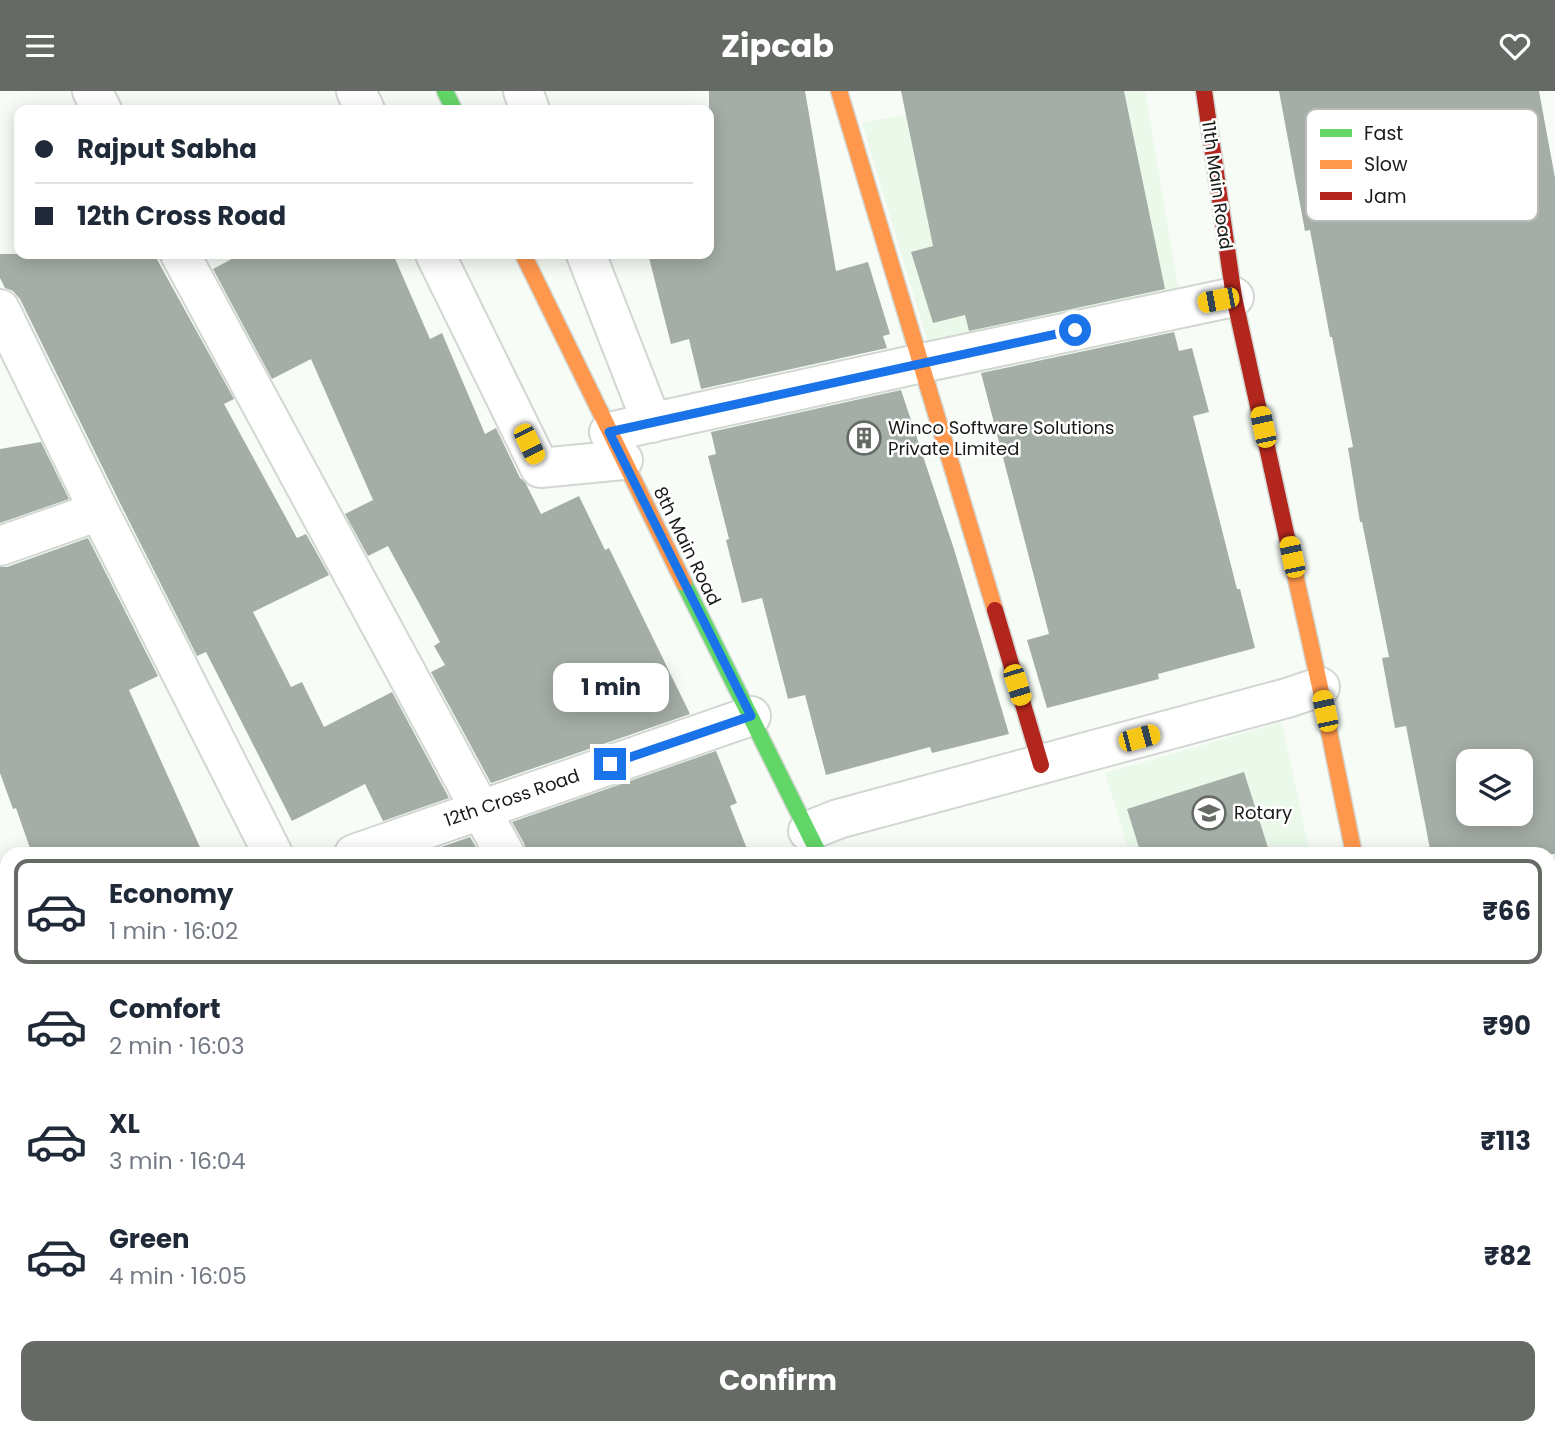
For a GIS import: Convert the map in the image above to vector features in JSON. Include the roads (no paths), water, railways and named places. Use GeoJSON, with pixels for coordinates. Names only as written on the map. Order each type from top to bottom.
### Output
{"type":"FeatureCollection","features":[{"type":"Feature","properties":{"kind":"street"},"geometry":{"type":"LineString","coordinates":[[839,91],[1041,765]]}},
{"type":"Feature","properties":{"kind":"street","name":"11th Main Road"},"geometry":{"type":"LineString","coordinates":[[1203,91],[1234,297],[1353,847]]}},
{"type":"Feature","properties":{"kind":"street"},"geometry":{"type":"LineString","coordinates":[[183,259],[501,847]]}},
{"type":"Feature","properties":{"kind":"street"},"geometry":{"type":"LineString","coordinates":[[437,259],[540,468],[616,446],[652,423],[1234,297]]}},
{"type":"Feature","properties":{"kind":"street","name":"8th Main Road"},"geometry":{"type":"LineString","coordinates":[[525,259],[814,843]]}},
{"type":"Feature","properties":{"kind":"street"},"geometry":{"type":"LineString","coordinates":[[588,259],[652,423]]}},
{"type":"Feature","properties":{"kind":"street"},"geometry":{"type":"LineString","coordinates":[[0,309],[269,847]]}},
{"type":"Feature","properties":{"kind":"street"},"geometry":{"type":"LineString","coordinates":[[0,546],[99,511]]}},
{"type":"Feature","properties":{"kind":"street"},"geometry":{"type":"LineString","coordinates":[[814,843],[838,819],[1320,687]]}},
{"type":"Feature","properties":{"kind":"street","name":"12th Cross Road"},"geometry":{"type":"LineString","coordinates":[[374,847],[751,716]]}},
{"type":"Feature","properties":{"kind":"place","name":"Winco Software Solutions Private Limited"},"geometry":{"type":"Point","coordinates":[864,438]}},
{"type":"Feature","properties":{"kind":"place","name":"Rotary"},"geometry":{"type":"Point","coordinates":[1209,813]}}]}
